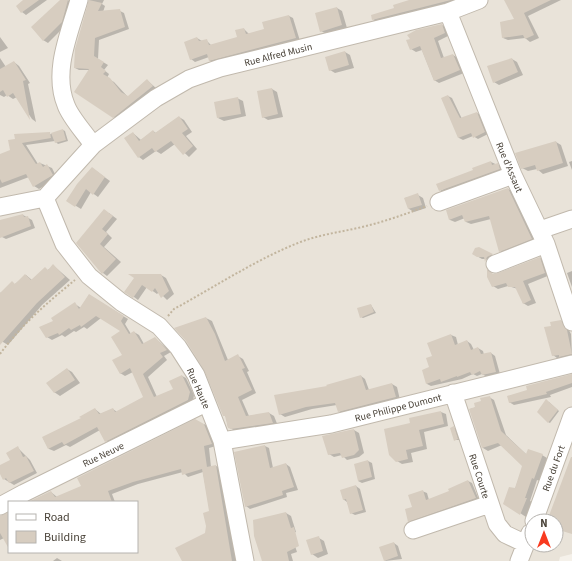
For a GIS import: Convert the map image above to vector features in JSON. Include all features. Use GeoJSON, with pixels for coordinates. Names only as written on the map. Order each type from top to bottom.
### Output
{"type":"FeatureCollection","features":[{"type":"Feature","properties":{"kind":"street"},"geometry":{"type":"LineString","coordinates":[[79,0],[64,49],[61,80],[66,105],[94,145]]}},
{"type":"Feature","properties":{"kind":"street","name":"Rue Alfred Musin"},"geometry":{"type":"LineString","coordinates":[[45,198],[94,145],[156,98],[189,79],[220,68],[448,12],[479,0]]}},
{"type":"Feature","properties":{"kind":"street","name":"Rue d'Assaut"},"geometry":{"type":"LineString","coordinates":[[448,12],[512,175],[543,237],[572,322]]}},
{"type":"Feature","properties":{"kind":"street"},"geometry":{"type":"LineString","coordinates":[[439,202],[512,175]]}},
{"type":"Feature","properties":{"kind":"street"},"geometry":{"type":"LineString","coordinates":[[0,207],[45,198]]}},
{"type":"Feature","properties":{"kind":"street","name":"Rue Haute"},"geometry":{"type":"LineString","coordinates":[[45,198],[64,244],[86,272],[121,302],[161,328],[178,347],[196,375],[222,441],[245,561]]}},
{"type":"Feature","properties":{"kind":"street"},"geometry":{"type":"LineString","coordinates":[[495,264],[572,219]]}},
{"type":"Feature","properties":{"kind":"street","name":"Rue Philippe Dumont"},"geometry":{"type":"LineString","coordinates":[[222,441],[331,424],[572,364]]}},
{"type":"Feature","properties":{"kind":"street","name":"Rue Courte"},"geometry":{"type":"LineString","coordinates":[[453,393],[497,524],[505,534],[524,543]]}},
{"type":"Feature","properties":{"kind":"street","name":"Rue Neuve"},"geometry":{"type":"LineString","coordinates":[[9,501],[206,403]]}},
{"type":"Feature","properties":{"kind":"street","name":"Rue du Fort"},"geometry":{"type":"LineString","coordinates":[[537,513],[572,416]]}},
{"type":"Feature","properties":{"kind":"street"},"geometry":{"type":"LineString","coordinates":[[414,530],[490,504]]}},
{"type":"Feature","properties":{"kind":"street"},"geometry":{"type":"LineString","coordinates":[[520,561],[524,550]]}},
{"type":"Feature","properties":{"kind":"path"},"geometry":{"type":"LineString","coordinates":[[161,328],[174,309],[297,243],[330,232],[364,226],[398,217],[439,202]]}},
{"type":"Feature","properties":{"kind":"path"},"geometry":{"type":"LineString","coordinates":[[0,354],[13,336],[34,315],[86,272]]}},
{"type":"Feature","properties":{"kind":"shaded area"},"geometry":{"type":"Polygon","coordinates":[[[0,0],[572,0],[572,554],[560,557],[559,561],[0,561],[0,0]]]}},
{"type":"Feature","properties":{"kind":"building"},"geometry":{"type":"Polygon","coordinates":[[[23,0],[39,0],[21,13],[16,6],[23,0]]]}},
{"type":"Feature","properties":{"kind":"building"},"geometry":{"type":"Polygon","coordinates":[[[60,0],[68,0],[62,22],[43,41],[31,27],[60,0]]]}},
{"type":"Feature","properties":{"kind":"building"},"geometry":{"type":"Polygon","coordinates":[[[89,0],[102,3],[98,11],[120,9],[125,27],[95,38],[94,56],[104,62],[101,67],[106,71],[103,74],[110,78],[121,92],[128,96],[147,79],[153,86],[113,118],[74,92],[89,69],[74,68],[75,49],[89,0]]]}},
{"type":"Feature","properties":{"kind":"building"},"geometry":{"type":"Polygon","coordinates":[[[409,0],[451,0],[372,20],[371,15],[394,8],[393,5],[409,0]]]}},
{"type":"Feature","properties":{"kind":"building"},"geometry":{"type":"Polygon","coordinates":[[[504,0],[551,0],[524,13],[534,35],[525,39],[523,35],[502,38],[500,22],[514,19],[504,0]]]}},
{"type":"Feature","properties":{"kind":"building"},"geometry":{"type":"Polygon","coordinates":[[[337,7],[342,25],[320,32],[315,13],[337,7]]]}},
{"type":"Feature","properties":{"kind":"building"},"geometry":{"type":"Polygon","coordinates":[[[289,15],[296,38],[209,61],[207,54],[190,60],[184,42],[197,37],[199,41],[207,39],[209,45],[237,37],[235,30],[244,28],[246,34],[264,29],[262,22],[289,15]]]}},
{"type":"Feature","properties":{"kind":"building"},"geometry":{"type":"Polygon","coordinates":[[[442,24],[445,33],[434,38],[441,58],[453,54],[460,70],[434,81],[420,46],[410,50],[406,40],[410,39],[407,35],[416,30],[442,24]]]}},
{"type":"Feature","properties":{"kind":"building"},"geometry":{"type":"Polygon","coordinates":[[[345,51],[349,65],[329,71],[325,57],[345,51]]]}},
{"type":"Feature","properties":{"kind":"building"},"geometry":{"type":"Polygon","coordinates":[[[512,58],[518,72],[493,83],[487,66],[512,58]]]}},
{"type":"Feature","properties":{"kind":"building"},"geometry":{"type":"Polygon","coordinates":[[[14,61],[26,80],[23,81],[30,120],[13,93],[7,97],[3,90],[0,92],[0,69],[14,61]]]}},
{"type":"Feature","properties":{"kind":"building"},"geometry":{"type":"Polygon","coordinates":[[[272,88],[278,114],[262,118],[257,91],[272,88]]]}},
{"type":"Feature","properties":{"kind":"building"},"geometry":{"type":"Polygon","coordinates":[[[448,95],[460,118],[477,112],[485,132],[473,138],[471,133],[458,138],[441,98],[448,95]]]}},
{"type":"Feature","properties":{"kind":"building"},"geometry":{"type":"Polygon","coordinates":[[[238,97],[241,114],[217,118],[214,102],[238,97]]]}},
{"type":"Feature","properties":{"kind":"building"},"geometry":{"type":"Polygon","coordinates":[[[179,116],[188,129],[182,133],[193,146],[183,155],[171,141],[155,152],[152,148],[138,158],[124,138],[133,132],[139,141],[153,130],[155,133],[179,116]]]}},
{"type":"Feature","properties":{"kind":"building"},"geometry":{"type":"Polygon","coordinates":[[[63,129],[66,140],[55,143],[51,133],[63,129]]]}},
{"type":"Feature","properties":{"kind":"building"},"geometry":{"type":"Polygon","coordinates":[[[50,132],[51,138],[22,143],[36,164],[40,162],[43,167],[47,164],[53,175],[33,187],[26,174],[2,183],[0,179],[0,154],[10,150],[8,140],[15,139],[14,134],[50,132]]]}},
{"type":"Feature","properties":{"kind":"building"},"geometry":{"type":"Polygon","coordinates":[[[556,141],[563,163],[537,171],[535,165],[521,169],[515,153],[556,141]]]}},
{"type":"Feature","properties":{"kind":"building"},"geometry":{"type":"Polygon","coordinates":[[[491,161],[492,165],[498,163],[500,169],[439,191],[436,184],[473,170],[472,168],[491,161]]]}},
{"type":"Feature","properties":{"kind":"building"},"geometry":{"type":"Polygon","coordinates":[[[92,167],[105,177],[93,195],[86,189],[75,207],[66,201],[77,184],[92,167]]]}},
{"type":"Feature","properties":{"kind":"building"},"geometry":{"type":"Polygon","coordinates":[[[508,188],[532,239],[499,252],[489,216],[465,222],[462,215],[449,220],[446,210],[508,188]]]}},
{"type":"Feature","properties":{"kind":"building"},"geometry":{"type":"Polygon","coordinates":[[[418,193],[422,205],[408,209],[404,198],[418,193]]]}},
{"type":"Feature","properties":{"kind":"building"},"geometry":{"type":"Polygon","coordinates":[[[104,209],[113,216],[102,229],[108,234],[100,244],[116,259],[102,274],[76,243],[104,209]]]}},
{"type":"Feature","properties":{"kind":"building"},"geometry":{"type":"Polygon","coordinates":[[[23,214],[24,217],[28,216],[31,226],[0,238],[0,220],[23,214]]]}},
{"type":"Feature","properties":{"kind":"building"},"geometry":{"type":"Polygon","coordinates":[[[479,247],[493,254],[487,257],[485,262],[484,257],[477,257],[472,254],[475,248],[479,247]]]}},
{"type":"Feature","properties":{"kind":"building"},"geometry":{"type":"Polygon","coordinates":[[[540,257],[545,273],[523,281],[531,300],[523,304],[515,287],[508,287],[506,283],[492,287],[487,277],[487,269],[493,274],[498,273],[540,257]]]}},
{"type":"Feature","properties":{"kind":"building"},"geometry":{"type":"Polygon","coordinates":[[[53,264],[65,277],[37,303],[0,345],[0,293],[12,281],[15,284],[25,274],[31,280],[45,267],[48,270],[53,264]]]}},
{"type":"Feature","properties":{"kind":"building"},"geometry":{"type":"Polygon","coordinates":[[[128,274],[161,274],[169,291],[161,298],[155,288],[152,292],[142,285],[133,298],[124,292],[134,278],[128,274]]]}},
{"type":"Feature","properties":{"kind":"building"},"geometry":{"type":"Polygon","coordinates":[[[89,294],[124,316],[121,321],[129,334],[134,331],[142,344],[155,337],[167,350],[160,353],[163,357],[143,374],[154,397],[173,389],[169,381],[182,375],[190,392],[188,400],[105,442],[97,427],[64,445],[62,442],[48,449],[42,437],[81,418],[79,417],[95,408],[99,414],[113,408],[115,412],[143,397],[130,368],[120,374],[112,360],[122,355],[111,337],[120,331],[96,316],[81,327],[80,325],[71,330],[69,328],[59,335],[58,333],[46,338],[39,327],[53,321],[51,318],[75,302],[79,309],[89,294]]]}},
{"type":"Feature","properties":{"kind":"building"},"geometry":{"type":"Polygon","coordinates":[[[371,304],[374,312],[360,318],[357,308],[371,304]]]}},
{"type":"Feature","properties":{"kind":"building"},"geometry":{"type":"Polygon","coordinates":[[[206,317],[215,334],[225,361],[238,354],[245,368],[242,369],[252,390],[238,397],[246,416],[269,412],[273,423],[231,429],[228,428],[225,416],[223,416],[204,370],[186,341],[174,328],[206,317]]]}},
{"type":"Feature","properties":{"kind":"building"},"geometry":{"type":"Polygon","coordinates":[[[561,320],[567,330],[572,354],[559,357],[559,355],[552,356],[544,327],[551,326],[550,322],[561,320]]]}},
{"type":"Feature","properties":{"kind":"building"},"geometry":{"type":"Polygon","coordinates":[[[451,334],[455,345],[467,340],[471,350],[478,347],[481,354],[491,352],[496,372],[482,375],[480,371],[472,375],[470,372],[441,382],[440,379],[426,384],[422,370],[429,367],[426,358],[432,356],[427,343],[451,334]]]}},
{"type":"Feature","properties":{"kind":"building"},"geometry":{"type":"Polygon","coordinates":[[[67,368],[75,380],[54,393],[46,383],[67,368]]]}},
{"type":"Feature","properties":{"kind":"building"},"geometry":{"type":"Polygon","coordinates":[[[572,374],[572,383],[546,392],[547,394],[509,403],[507,396],[527,390],[526,386],[572,374]]]}},
{"type":"Feature","properties":{"kind":"building"},"geometry":{"type":"Polygon","coordinates":[[[361,375],[366,390],[392,383],[396,397],[338,412],[335,403],[306,407],[279,415],[274,395],[327,386],[326,385],[361,375]]]}},
{"type":"Feature","properties":{"kind":"building"},"geometry":{"type":"Polygon","coordinates":[[[490,396],[501,431],[526,454],[528,449],[543,454],[534,479],[532,478],[525,498],[527,498],[520,515],[503,504],[509,487],[515,488],[522,466],[498,443],[482,448],[469,409],[475,407],[474,403],[481,401],[480,398],[490,396]]]}},
{"type":"Feature","properties":{"kind":"building"},"geometry":{"type":"Polygon","coordinates":[[[546,399],[558,410],[548,423],[537,412],[546,399]]]}},
{"type":"Feature","properties":{"kind":"building"},"geometry":{"type":"Polygon","coordinates":[[[441,411],[444,424],[419,430],[423,446],[406,450],[408,459],[396,462],[389,455],[384,429],[410,423],[409,418],[441,411]]]}},
{"type":"Feature","properties":{"kind":"building"},"geometry":{"type":"Polygon","coordinates":[[[195,419],[204,424],[212,444],[204,446],[207,467],[216,465],[232,561],[182,561],[175,548],[205,533],[206,526],[203,513],[209,511],[202,469],[182,475],[181,469],[133,482],[108,491],[112,501],[30,501],[51,491],[55,497],[81,486],[77,478],[195,419]]]}},
{"type":"Feature","properties":{"kind":"building"},"geometry":{"type":"Polygon","coordinates":[[[454,426],[458,439],[454,441],[450,428],[454,426]]]}},
{"type":"Feature","properties":{"kind":"building"},"geometry":{"type":"Polygon","coordinates":[[[354,429],[359,450],[354,455],[342,458],[340,453],[328,455],[322,436],[354,429]]]}},
{"type":"Feature","properties":{"kind":"building"},"geometry":{"type":"Polygon","coordinates":[[[265,445],[270,468],[286,463],[294,487],[282,491],[283,495],[245,507],[234,452],[265,445]]]}},
{"type":"Feature","properties":{"kind":"building"},"geometry":{"type":"Polygon","coordinates":[[[18,446],[23,457],[26,456],[34,471],[9,483],[6,478],[3,480],[0,474],[0,465],[10,460],[6,453],[18,446]]]}},
{"type":"Feature","properties":{"kind":"building"},"geometry":{"type":"Polygon","coordinates":[[[572,457],[572,534],[564,532],[564,513],[550,513],[572,457]]]}},
{"type":"Feature","properties":{"kind":"building"},"geometry":{"type":"Polygon","coordinates":[[[368,460],[372,477],[358,481],[354,464],[368,460]]]}},
{"type":"Feature","properties":{"kind":"building"},"geometry":{"type":"Polygon","coordinates":[[[468,480],[476,498],[408,522],[405,509],[412,507],[408,495],[423,490],[426,500],[449,491],[448,489],[468,480]]]}},
{"type":"Feature","properties":{"kind":"building"},"geometry":{"type":"Polygon","coordinates":[[[356,485],[363,510],[350,514],[346,499],[343,500],[340,490],[356,485]]]}},
{"type":"Feature","properties":{"kind":"building"},"geometry":{"type":"Polygon","coordinates":[[[8,512],[8,547],[0,533],[0,516],[8,512]]]}},
{"type":"Feature","properties":{"kind":"building"},"geometry":{"type":"Polygon","coordinates":[[[286,512],[291,528],[294,527],[299,546],[287,552],[289,561],[262,561],[254,536],[253,520],[286,512]]]}},
{"type":"Feature","properties":{"kind":"building"},"geometry":{"type":"Polygon","coordinates":[[[319,536],[323,551],[311,555],[306,540],[319,536]]]}},
{"type":"Feature","properties":{"kind":"building"},"geometry":{"type":"Polygon","coordinates":[[[394,542],[398,556],[384,561],[379,547],[394,542]]]}}]}
